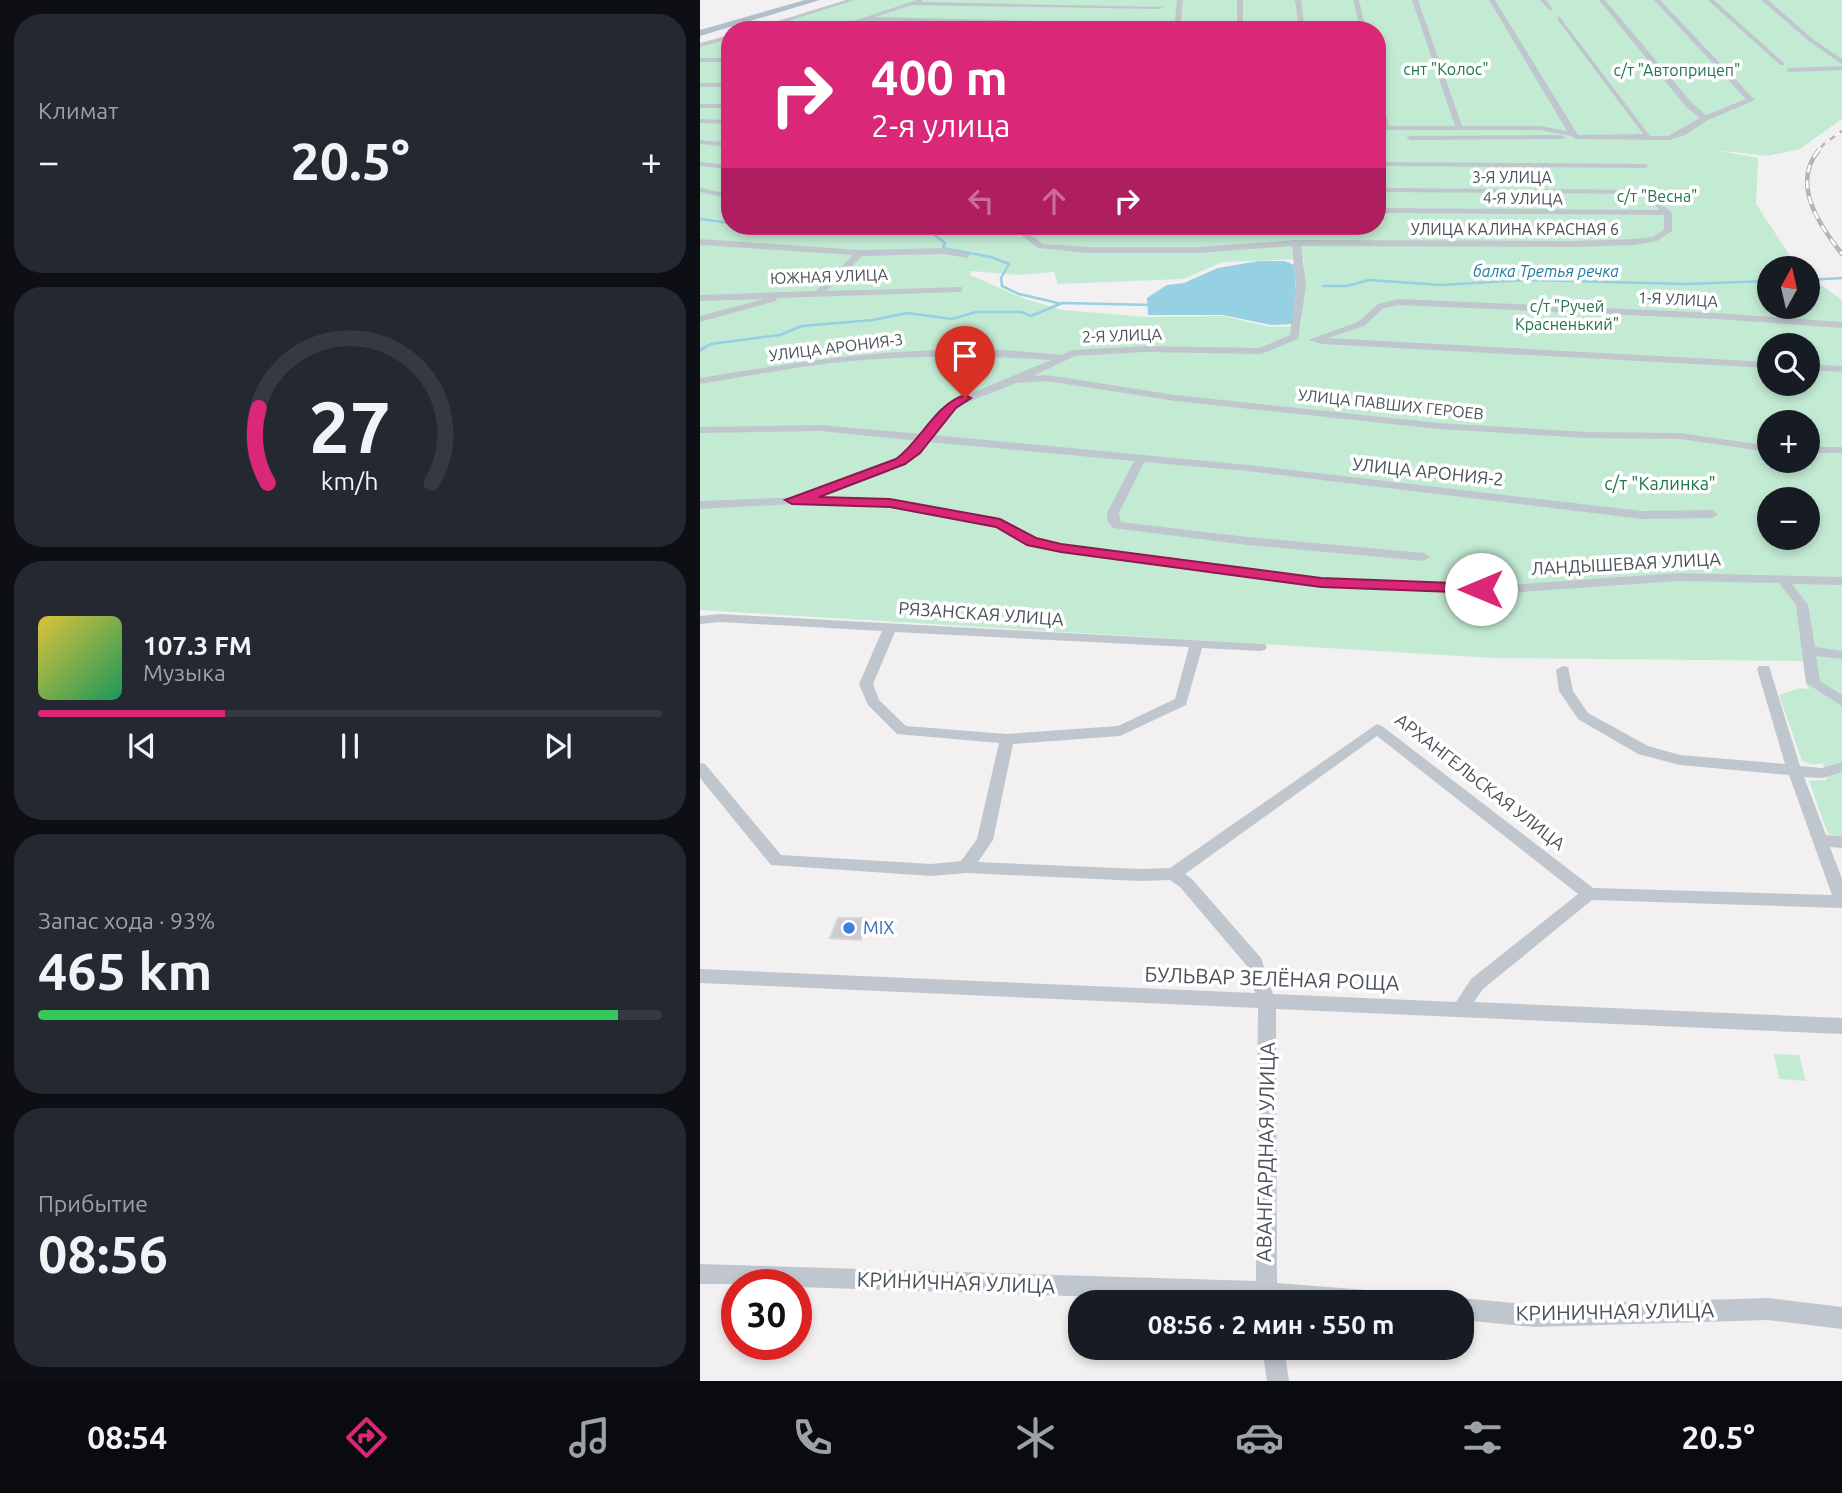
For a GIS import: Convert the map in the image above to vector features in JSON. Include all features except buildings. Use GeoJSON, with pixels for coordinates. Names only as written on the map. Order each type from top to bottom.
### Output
{"type":"FeatureCollection","features":[{"type":"Feature","properties":{"kind":"main road"},"geometry":{"type":"LineString","coordinates":[[742,21],[815,0]]}},
{"type":"Feature","properties":{"kind":"main road"},"geometry":{"type":"LineString","coordinates":[[763,21],[835,0]]}},
{"type":"Feature","properties":{"kind":"main road"},"geometry":{"type":"LineString","coordinates":[[700,33],[721,27]]}},
{"type":"Feature","properties":{"kind":"main road"},"geometry":{"type":"LineString","coordinates":[[700,40],[721,33]]}},
{"type":"Feature","properties":{"kind":"street"},"geometry":{"type":"LineString","coordinates":[[782,21],[852,0]]}},
{"type":"Feature","properties":{"kind":"street"},"geometry":{"type":"LineString","coordinates":[[857,21],[925,0]]}},
{"type":"Feature","properties":{"kind":"street"},"geometry":{"type":"LineString","coordinates":[[1178,21],[1180,0]]}},
{"type":"Feature","properties":{"kind":"street"},"geometry":{"type":"LineString","coordinates":[[1240,0],[1240,21]]}},
{"type":"Feature","properties":{"kind":"street"},"geometry":{"type":"LineString","coordinates":[[1298,0],[1301,21]]}},
{"type":"Feature","properties":{"kind":"street"},"geometry":{"type":"LineString","coordinates":[[1356,0],[1361,21]]}},
{"type":"Feature","properties":{"kind":"street"},"geometry":{"type":"LineString","coordinates":[[1415,0],[1459,128]]}},
{"type":"Feature","properties":{"kind":"street"},"geometry":{"type":"LineString","coordinates":[[1492,0],[1575,136]]}},
{"type":"Feature","properties":{"kind":"street"},"geometry":{"type":"LineString","coordinates":[[1543,0],[1551,9]]}},
{"type":"Feature","properties":{"kind":"street"},"geometry":{"type":"LineString","coordinates":[[1602,0],[1689,105],[1705,118]]}},
{"type":"Feature","properties":{"kind":"street"},"geometry":{"type":"LineString","coordinates":[[1386,138],[1675,136],[1705,118],[1751,100],[1657,0]]}},
{"type":"Feature","properties":{"kind":"street"},"geometry":{"type":"LineString","coordinates":[[1711,0],[1782,64]]}},
{"type":"Feature","properties":{"kind":"street"},"geometry":{"type":"LineString","coordinates":[[1764,0],[1812,41],[1842,62]]}},
{"type":"Feature","properties":{"kind":"street"},"geometry":{"type":"LineString","coordinates":[[913,4],[1160,7]]}},
{"type":"Feature","properties":{"kind":"street"},"geometry":{"type":"LineString","coordinates":[[1559,18],[1631,111],[1647,134],[1646,138]]}},
{"type":"Feature","properties":{"kind":"street"},"geometry":{"type":"LineString","coordinates":[[863,19],[960,21]]}},
{"type":"Feature","properties":{"kind":"street"},"geometry":{"type":"LineString","coordinates":[[700,46],[721,40]]}},
{"type":"Feature","properties":{"kind":"street"},"geometry":{"type":"LineString","coordinates":[[700,60],[721,60]]}},
{"type":"Feature","properties":{"kind":"street"},"geometry":{"type":"LineString","coordinates":[[1789,70],[1842,68]]}},
{"type":"Feature","properties":{"kind":"street"},"geometry":{"type":"LineString","coordinates":[[700,85],[721,85]]}},
{"type":"Feature","properties":{"kind":"street"},"geometry":{"type":"LineString","coordinates":[[700,106],[721,106]]}},
{"type":"Feature","properties":{"kind":"street"},"geometry":{"type":"LineString","coordinates":[[700,121],[721,122]]}},
{"type":"Feature","properties":{"kind":"street"},"geometry":{"type":"LineString","coordinates":[[1386,128],[1540,128],[1575,136]]}},
{"type":"Feature","properties":{"kind":"street"},"geometry":{"type":"LineString","coordinates":[[700,142],[721,144]]}},
{"type":"Feature","properties":{"kind":"street"},"geometry":{"type":"LineString","coordinates":[[700,164],[721,166]]}},
{"type":"Feature","properties":{"kind":"street"},"geometry":{"type":"LineString","coordinates":[[1386,164],[1645,166]]}},
{"type":"Feature","properties":{"kind":"street"},"geometry":{"type":"LineString","coordinates":[[700,190],[721,195]]}},
{"type":"Feature","properties":{"kind":"street","name":"3-Я УЛИЦА"},"geometry":{"type":"LineString","coordinates":[[1386,190],[1646,192],[1668,213]]}},
{"type":"Feature","properties":{"kind":"street","name":"4-Я УЛИЦА"},"geometry":{"type":"LineString","coordinates":[[1386,210],[1668,213]]}},
{"type":"Feature","properties":{"kind":"street","name":"УЛИЦА КАЛИНА КРАСНАЯ 6"},"geometry":{"type":"LineString","coordinates":[[1024,235],[1034,243],[1067,250],[1199,250],[1296,243],[1635,242],[1662,236],[1668,231],[1668,213]]}},
{"type":"Feature","properties":{"kind":"street"},"geometry":{"type":"LineString","coordinates":[[700,243],[860,253],[944,251],[967,255]]}},
{"type":"Feature","properties":{"kind":"street"},"geometry":{"type":"LineString","coordinates":[[1285,341],[1295,337],[1301,286],[1296,243]]}},
{"type":"Feature","properties":{"kind":"street"},"geometry":{"type":"LineString","coordinates":[[819,293],[860,253]]}},
{"type":"Feature","properties":{"kind":"street","name":"ЮЖНАЯ УЛИЦА"},"geometry":{"type":"LineString","coordinates":[[700,298],[959,289]]}},
{"type":"Feature","properties":{"kind":"street"},"geometry":{"type":"LineString","coordinates":[[700,319],[791,294]]}},
{"type":"Feature","properties":{"kind":"street","name":"1-Я УЛИЦА"},"geometry":{"type":"LineString","coordinates":[[1313,340],[1361,324],[1381,306],[1399,302],[1842,325]]}},
{"type":"Feature","properties":{"kind":"street","name":"1-Я УЛИЦА"},"geometry":{"type":"LineString","coordinates":[[1285,341],[1313,340],[1757,364]]}},
{"type":"Feature","properties":{"kind":"street","name":"2-Я УЛИЦА"},"geometry":{"type":"LineString","coordinates":[[792,500],[823,492],[901,462],[927,438],[952,405],[1048,366],[1059,358],[1087,350],[1261,351],[1285,341]]}},
{"type":"Feature","properties":{"kind":"street","name":"УЛИЦА АРОНИЯ-3"},"geometry":{"type":"LineString","coordinates":[[700,381],[831,360],[900,355],[994,354],[1059,358]]}},
{"type":"Feature","properties":{"kind":"street"},"geometry":{"type":"LineString","coordinates":[[1820,368],[1842,369]]}},
{"type":"Feature","properties":{"kind":"street","name":"УЛИЦА ПАВШИХ ГЕРОЕВ"},"geometry":{"type":"LineString","coordinates":[[1010,380],[1047,378],[1175,398],[1438,426],[1573,435],[1680,436],[1757,447]]}},
{"type":"Feature","properties":{"kind":"street","name":"УЛИЦА АРОНИЯ-2"},"geometry":{"type":"LineString","coordinates":[[700,430],[811,427],[1248,468],[1642,515],[1712,514]]}},
{"type":"Feature","properties":{"kind":"street"},"geometry":{"type":"LineString","coordinates":[[1820,450],[1842,450]]}},
{"type":"Feature","properties":{"kind":"street"},"geometry":{"type":"LineString","coordinates":[[1140,459],[1113,513],[1113,520],[1117,525],[1247,541],[1424,557]]}},
{"type":"Feature","properties":{"kind":"street"},"geometry":{"type":"LineString","coordinates":[[700,505],[792,500]]}},
{"type":"Feature","properties":{"kind":"street","name":"ЛАНДЫШЕВАЯ УЛИЦА"},"geometry":{"type":"LineString","coordinates":[[792,500],[890,503],[1000,523],[1032,542],[1061,548],[1321,583],[1508,589],[1678,577],[1842,581]]}},
{"type":"Feature","properties":{"kind":"street"},"geometry":{"type":"LineString","coordinates":[[1782,579],[1802,605],[1813,683],[1842,701]]}},
{"type":"Feature","properties":{"kind":"street","name":"РЯЗАНСКАЯ УЛИЦА"},"geometry":{"type":"LineString","coordinates":[[700,620],[720,618],[891,626],[1260,648]]}},
{"type":"Feature","properties":{"kind":"street"},"geometry":{"type":"LineString","coordinates":[[891,626],[866,684],[873,702],[902,731],[1007,739],[1121,731],[1169,710],[1181,702],[1196,645]]}},
{"type":"Feature","properties":{"kind":"street"},"geometry":{"type":"LineString","coordinates":[[1809,651],[1842,655]]}},
{"type":"Feature","properties":{"kind":"street"},"geometry":{"type":"LineString","coordinates":[[1462,1010],[1477,984],[1589,894],[1842,901],[1794,769],[1764,669]]}},
{"type":"Feature","properties":{"kind":"street"},"geometry":{"type":"LineString","coordinates":[[1563,670],[1566,691],[1583,716],[1643,750],[1680,760],[1822,773],[1842,767]]}},
{"type":"Feature","properties":{"kind":"street","name":"АРХАНГЕЛЬСКАЯ УЛИЦА"},"geometry":{"type":"LineString","coordinates":[[1173,874],[1377,729],[1589,894]]}},
{"type":"Feature","properties":{"kind":"street"},"geometry":{"type":"LineString","coordinates":[[966,867],[985,840],[1007,739]]}},
{"type":"Feature","properties":{"kind":"street"},"geometry":{"type":"LineString","coordinates":[[700,768],[777,861],[931,870],[966,867],[1140,876],[1173,874],[1186,883],[1255,963],[1267,1002]]}},
{"type":"Feature","properties":{"kind":"street"},"geometry":{"type":"LineString","coordinates":[[1821,841],[1842,842]]}},
{"type":"Feature","properties":{"kind":"street","name":"БУЛЬВАР ЗЕЛЁНАЯ РОЩА"},"geometry":{"type":"LineString","coordinates":[[700,976],[1842,1026]]}},
{"type":"Feature","properties":{"kind":"street","name":"АВАНГАРДНАЯ УЛИЦА"},"geometry":{"type":"LineString","coordinates":[[1265,1290],[1267,1002]]}},
{"type":"Feature","properties":{"kind":"street","name":"КРИНИЧНАЯ УЛИЦА"},"geometry":{"type":"LineString","coordinates":[[700,1274],[1093,1290]]}},
{"type":"Feature","properties":{"kind":"street","name":"КРИНИЧНАЯ УЛИЦА"},"geometry":{"type":"LineString","coordinates":[[1474,1310],[1535,1316],[1768,1309],[1842,1318]]}},
{"type":"Feature","properties":{"kind":"street"},"geometry":{"type":"LineString","coordinates":[[1275,1360],[1278,1381]]}},
{"type":"Feature","properties":{"kind":"green space"},"geometry":{"type":"Polygon","coordinates":[[[850,0],[1842,0],[1842,119],[1800,149],[1767,156],[1715,150],[1758,158],[1756,204],[1790,256],[1757,256],[1757,319],[1820,319],[1820,284],[1842,300],[1842,836],[1828,834],[1809,781],[1827,780],[1823,763],[1813,765],[1802,761],[1779,695],[1800,688],[1808,689],[1803,661],[1493,658],[700,610],[700,46],[721,40],[721,235],[1386,235],[1386,21],[781,21],[850,0]],[[1304,259],[1223,262],[1183,279],[1058,284],[1054,272],[1018,275],[971,271],[970,275],[1025,299],[1062,310],[1147,317],[1223,316],[1270,327],[1301,326],[1304,259]]]}},
{"type":"Feature","properties":{"kind":"green space"},"geometry":{"type":"Polygon","coordinates":[[[1774,1054],[1799,1055],[1806,1081],[1779,1079],[1774,1054]]]}},
{"type":"Feature","properties":{"kind":"water"},"geometry":{"type":"Polygon","coordinates":[[[1259,261],[1285,261],[1294,265],[1296,291],[1293,324],[1271,325],[1223,315],[1148,315],[1147,298],[1167,285],[1184,283],[1218,268],[1259,261]]]}},
{"type":"Feature","properties":{"kind":"waterway"},"geometry":{"type":"LineString","coordinates":[[700,219],[721,222]]}},
{"type":"Feature","properties":{"kind":"waterway"},"geometry":{"type":"LineString","coordinates":[[935,235],[945,243],[943,248],[991,257],[1009,264],[1001,278],[1002,286],[1019,294],[1058,303]]}},
{"type":"Feature","properties":{"kind":"waterway","name":"балка Третья речка"},"geometry":{"type":"LineString","coordinates":[[1820,279],[1842,278]]}},
{"type":"Feature","properties":{"kind":"waterway","name":"балка Третья речка"},"geometry":{"type":"LineString","coordinates":[[1323,286],[1347,286],[1369,280],[1441,285],[1528,280],[1687,284],[1757,281]]}},
{"type":"Feature","properties":{"kind":"waterway","name":"балка Третья речка"},"geometry":{"type":"LineString","coordinates":[[704,348],[700,350],[711,344],[780,335],[802,326],[873,320],[907,313],[952,319],[976,312],[1021,312],[1031,316],[1062,303],[1153,305]]}},
{"type":"Feature","properties":{"kind":"railway"},"geometry":{"type":"LineString","coordinates":[[1817,152],[1842,131]]}},
{"type":"Feature","properties":{"kind":"railway"},"geometry":{"type":"LineString","coordinates":[[1818,151],[1810,164],[1808,191],[1825,231],[1842,254]]}},
{"type":"Feature","properties":{"kind":"place","name":"MIX"},"geometry":{"type":"Point","coordinates":[849,928]}},
{"type":"Feature","properties":{"kind":"route"},"geometry":{"type":"LineString","coordinates":[[965,398],[952,405],[916,451],[901,462],[823,492],[792,500],[890,503],[1000,523],[1032,542],[1061,548],[1321,583],[1481,589]]}},
{"type":"Feature","properties":{"kind":"park label","name":"снт \"Колос\""},"geometry":{"type":"Point","coordinates":[1446,69]}},
{"type":"Feature","properties":{"kind":"park label","name":"с/т \"Автоприцеп\""},"geometry":{"type":"Point","coordinates":[1677,70]}},
{"type":"Feature","properties":{"kind":"park label","name":"с/т \"Весна\""},"geometry":{"type":"Point","coordinates":[1657,196]}},
{"type":"Feature","properties":{"kind":"park label","name":"с/т \"Ручей Красненький\""},"geometry":{"type":"Point","coordinates":[1567,315]}},
{"type":"Feature","properties":{"kind":"park label","name":"с/т \"Калинка\""},"geometry":{"type":"Point","coordinates":[1660,484]}}]}
